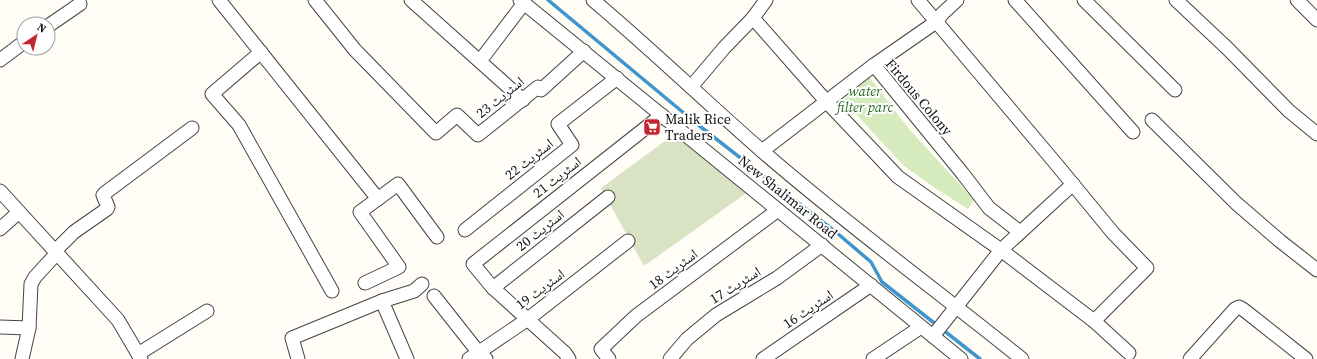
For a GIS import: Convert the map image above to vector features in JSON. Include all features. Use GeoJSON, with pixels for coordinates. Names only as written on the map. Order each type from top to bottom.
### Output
{"type":"FeatureCollection","features":[{"type":"Feature","properties":{"kind":"street"},"geometry":{"type":"LineString","coordinates":[[219,0],[378,199]]}},
{"type":"Feature","properties":{"kind":"street","name":"اسٹریٹ 23"},"geometry":{"type":"LineString","coordinates":[[315,0],[355,50],[436,133],[457,115],[478,135],[538,87],[541,90],[584,52]]}},
{"type":"Feature","properties":{"kind":"street"},"geometry":{"type":"LineString","coordinates":[[411,0],[522,100]]}},
{"type":"Feature","properties":{"kind":"street"},"geometry":{"type":"LineString","coordinates":[[593,0],[646,45],[762,151],[954,310],[1022,359]]}},
{"type":"Feature","properties":{"kind":"street"},"geometry":{"type":"LineString","coordinates":[[691,87],[724,48],[753,18],[766,0]]}},
{"type":"Feature","properties":{"kind":"street"},"geometry":{"type":"LineString","coordinates":[[918,0],[1113,233],[1147,268],[1094,321]]}},
{"type":"Feature","properties":{"kind":"street"},"geometry":{"type":"LineString","coordinates":[[874,65],[936,22],[957,0]]}},
{"type":"Feature","properties":{"kind":"street"},"geometry":{"type":"LineString","coordinates":[[1015,0],[1133,132]]}},
{"type":"Feature","properties":{"kind":"street"},"geometry":{"type":"LineString","coordinates":[[1084,0],[1175,90]]}},
{"type":"Feature","properties":{"kind":"street"},"geometry":{"type":"LineString","coordinates":[[1176,0],[1227,48],[1289,111],[1317,134]]}},
{"type":"Feature","properties":{"kind":"street"},"geometry":{"type":"LineString","coordinates":[[1297,0],[1317,20]]}},
{"type":"Feature","properties":{"kind":"street"},"geometry":{"type":"LineString","coordinates":[[480,61],[522,1]]}},
{"type":"Feature","properties":{"kind":"street","name":"New Shalimar Road"},"geometry":{"type":"LineString","coordinates":[[522,1],[921,327],[935,333],[961,359]]}},
{"type":"Feature","properties":{"kind":"street"},"geometry":{"type":"LineString","coordinates":[[56,20],[80,4]]}},
{"type":"Feature","properties":{"kind":"street"},"geometry":{"type":"LineString","coordinates":[[753,18],[826,101],[898,177],[1001,250],[1094,321],[1129,353]]}},
{"type":"Feature","properties":{"kind":"street"},"geometry":{"type":"LineString","coordinates":[[0,60],[16,48]]}},
{"type":"Feature","properties":{"kind":"street"},"geometry":{"type":"LineString","coordinates":[[261,52],[212,94],[238,125],[332,291]]}},
{"type":"Feature","properties":{"kind":"street","name":"Firdous Colony"},"geometry":{"type":"LineString","coordinates":[[762,151],[874,65],[989,208],[1020,232]]}},
{"type":"Feature","properties":{"kind":"street","name":"اسٹریٹ 22"},"geometry":{"type":"LineString","coordinates":[[465,230],[572,145],[558,124],[617,78]]}},
{"type":"Feature","properties":{"kind":"street","name":"اسٹریٹ 21"},"geometry":{"type":"LineString","coordinates":[[493,288],[473,264],[662,115]]}},
{"type":"Feature","properties":{"kind":"street"},"geometry":{"type":"LineString","coordinates":[[1152,120],[1236,203],[1280,241],[1317,270]]}},
{"type":"Feature","properties":{"kind":"street"},"geometry":{"type":"LineString","coordinates":[[22,359],[29,328],[31,284],[35,277],[74,232],[107,210],[108,207],[103,195],[105,193],[192,128]]}},
{"type":"Feature","properties":{"kind":"street"},"geometry":{"type":"LineString","coordinates":[[365,283],[399,267],[360,212],[398,184],[437,237]]}},
{"type":"Feature","properties":{"kind":"street"},"geometry":{"type":"LineString","coordinates":[[935,333],[1001,250],[1072,184]]}},
{"type":"Feature","properties":{"kind":"street"},"geometry":{"type":"LineString","coordinates":[[0,191],[118,320],[140,356],[207,311]]}},
{"type":"Feature","properties":{"kind":"street","name":"اسٹریٹ 20"},"geometry":{"type":"LineString","coordinates":[[493,288],[608,197]]}},
{"type":"Feature","properties":{"kind":"street","name":"اسٹریٹ 18"},"geometry":{"type":"LineString","coordinates":[[609,359],[601,348],[636,316],[778,210]]}},
{"type":"Feature","properties":{"kind":"street"},"geometry":{"type":"LineString","coordinates":[[0,229],[19,212]]}},
{"type":"Feature","properties":{"kind":"street","name":"اسٹریٹ 19"},"geometry":{"type":"LineString","coordinates":[[478,357],[628,242]]}},
{"type":"Feature","properties":{"kind":"street","name":"اسٹریٹ 17"},"geometry":{"type":"LineString","coordinates":[[670,359],[687,339],[716,315],[777,278],[822,245]]}},
{"type":"Feature","properties":{"kind":"street"},"geometry":{"type":"LineString","coordinates":[[298,359],[292,338],[382,301],[414,291],[422,284]]}},
{"type":"Feature","properties":{"kind":"street","name":"اسٹریٹ 16"},"geometry":{"type":"LineString","coordinates":[[763,359],[871,285]]}},
{"type":"Feature","properties":{"kind":"street"},"geometry":{"type":"LineString","coordinates":[[493,288],[565,353],[569,359]]}},
{"type":"Feature","properties":{"kind":"street"},"geometry":{"type":"LineString","coordinates":[[434,296],[478,357]]}},
{"type":"Feature","properties":{"kind":"street"},"geometry":{"type":"LineString","coordinates":[[382,301],[407,359]]}},
{"type":"Feature","properties":{"kind":"street"},"geometry":{"type":"LineString","coordinates":[[1190,359],[1235,309],[1239,307],[1306,359]]}},
{"type":"Feature","properties":{"kind":"street"},"geometry":{"type":"LineString","coordinates":[[0,326],[29,328]]}},
{"type":"Feature","properties":{"kind":"street"},"geometry":{"type":"LineString","coordinates":[[872,359],[921,327]]}},
{"type":"Feature","properties":{"kind":"green space","name":"water filter parc"},"geometry":{"type":"Polygon","coordinates":[[[864,70],[909,129],[974,200],[968,209],[904,166],[844,101],[864,70]]]}},
{"type":"Feature","properties":{"kind":"green space"},"geometry":{"type":"Polygon","coordinates":[[[680,130],[752,189],[644,266],[601,188],[680,130]]]}},
{"type":"Feature","properties":{"kind":"waterway"},"geometry":{"type":"LineString","coordinates":[[548,0],[697,124],[837,233],[871,262],[882,282],[980,359]]}},
{"type":"Feature","properties":{"kind":"place","name":"Malik Rice Traders"},"geometry":{"type":"Point","coordinates":[652,127]}}]}
